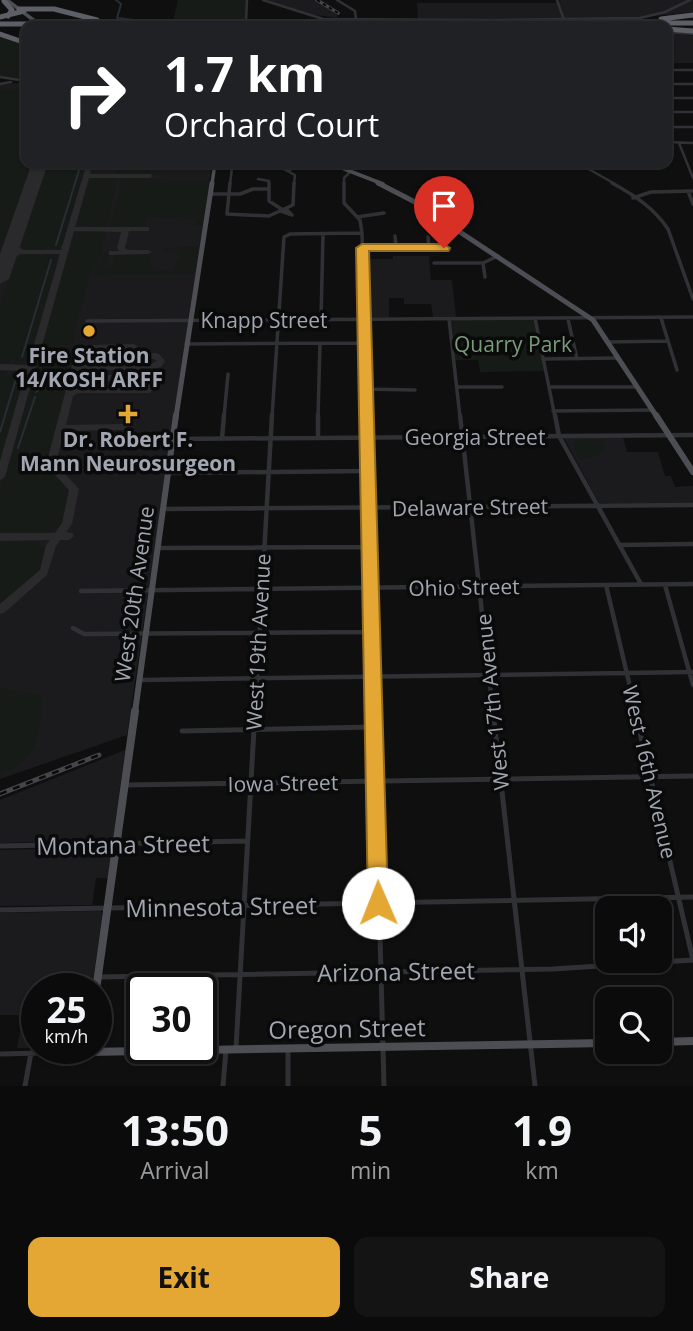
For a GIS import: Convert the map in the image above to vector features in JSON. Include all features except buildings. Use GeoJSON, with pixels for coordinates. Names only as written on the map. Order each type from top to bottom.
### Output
{"type":"FeatureCollection","features":[{"type":"Feature","properties":{"kind":"highway"},"geometry":{"type":"LineString","coordinates":[[5,0],[12,10],[8,16]]}},
{"type":"Feature","properties":{"kind":"highway"},"geometry":{"type":"LineString","coordinates":[[0,18],[20,11],[54,9],[100,21]]}},
{"type":"Feature","properties":{"kind":"highway"},"geometry":{"type":"LineString","coordinates":[[584,21],[693,15]]}},
{"type":"Feature","properties":{"kind":"highway"},"geometry":{"type":"LineString","coordinates":[[0,26],[21,25]]}},
{"type":"Feature","properties":{"kind":"highway"},"geometry":{"type":"LineString","coordinates":[[0,26],[21,26]]}},
{"type":"Feature","properties":{"kind":"highway"},"geometry":{"type":"LineString","coordinates":[[672,29],[693,30]]}},
{"type":"Feature","properties":{"kind":"highway"},"geometry":{"type":"LineString","coordinates":[[672,29],[693,30]]}},
{"type":"Feature","properties":{"kind":"highway"},"geometry":{"type":"LineString","coordinates":[[672,30],[693,30]]}},
{"type":"Feature","properties":{"kind":"highway"},"geometry":{"type":"LineString","coordinates":[[0,34],[21,42]]}},
{"type":"Feature","properties":{"kind":"main road"},"geometry":{"type":"LineString","coordinates":[[5,0],[32,21]]}},
{"type":"Feature","properties":{"kind":"main road"},"geometry":{"type":"LineString","coordinates":[[20,11],[26,21]]}},
{"type":"Feature","properties":{"kind":"main road","name":"West 20th Avenue"},"geometry":{"type":"LineString","coordinates":[[99,973],[186,344],[214,168]]}},
{"type":"Feature","properties":{"kind":"main road"},"geometry":{"type":"LineString","coordinates":[[341,168],[410,199],[591,318],[693,472]]}},
{"type":"Feature","properties":{"kind":"main road"},"geometry":{"type":"LineString","coordinates":[[672,1042],[693,1041]]}},
{"type":"Feature","properties":{"kind":"main road","name":"Oregon Street"},"geometry":{"type":"LineString","coordinates":[[112,1050],[595,1043]]}},
{"type":"Feature","properties":{"kind":"street"},"geometry":{"type":"LineString","coordinates":[[246,21],[247,0]]}},
{"type":"Feature","properties":{"kind":"street"},"geometry":{"type":"LineString","coordinates":[[263,0],[314,18],[496,21]]}},
{"type":"Feature","properties":{"kind":"street"},"geometry":{"type":"LineString","coordinates":[[338,0],[355,11],[356,19]]}},
{"type":"Feature","properties":{"kind":"street"},"geometry":{"type":"LineString","coordinates":[[557,0],[566,21]]}},
{"type":"Feature","properties":{"kind":"street"},"geometry":{"type":"LineString","coordinates":[[585,21],[641,18],[665,12],[690,0]]}},
{"type":"Feature","properties":{"kind":"street"},"geometry":{"type":"LineString","coordinates":[[672,31],[680,33],[693,30]]}},
{"type":"Feature","properties":{"kind":"street"},"geometry":{"type":"LineString","coordinates":[[672,70],[693,70]]}},
{"type":"Feature","properties":{"kind":"street"},"geometry":{"type":"LineString","coordinates":[[1,81],[21,81]]}},
{"type":"Feature","properties":{"kind":"street"},"geometry":{"type":"LineString","coordinates":[[1,81],[21,81]]}},
{"type":"Feature","properties":{"kind":"street"},"geometry":{"type":"LineString","coordinates":[[672,84],[693,84]]}},
{"type":"Feature","properties":{"kind":"street"},"geometry":{"type":"LineString","coordinates":[[672,98],[693,98]]}},
{"type":"Feature","properties":{"kind":"street"},"geometry":{"type":"LineString","coordinates":[[672,112],[693,112]]}},
{"type":"Feature","properties":{"kind":"street"},"geometry":{"type":"LineString","coordinates":[[672,127],[693,127]]}},
{"type":"Feature","properties":{"kind":"street"},"geometry":{"type":"LineString","coordinates":[[672,142],[693,143]]}},
{"type":"Feature","properties":{"kind":"street"},"geometry":{"type":"LineString","coordinates":[[679,143],[693,178]]}},
{"type":"Feature","properties":{"kind":"street"},"geometry":{"type":"LineString","coordinates":[[686,161],[693,161]]}},
{"type":"Feature","properties":{"kind":"street"},"geometry":{"type":"LineString","coordinates":[[234,168],[226,212],[230,216],[268,216],[294,204],[296,177],[281,168]]}},
{"type":"Feature","properties":{"kind":"street"},"geometry":{"type":"LineString","coordinates":[[586,168],[655,212],[667,226],[693,299]]}},
{"type":"Feature","properties":{"kind":"street"},"geometry":{"type":"LineString","coordinates":[[351,172],[344,178],[344,203],[361,221],[362,233],[366,471],[384,1086]]}},
{"type":"Feature","properties":{"kind":"street"},"geometry":{"type":"LineString","coordinates":[[258,179],[270,181],[269,201],[283,210]]}},
{"type":"Feature","properties":{"kind":"street"},"geometry":{"type":"LineString","coordinates":[[210,194],[228,195],[270,189]]}},
{"type":"Feature","properties":{"kind":"street"},"geometry":{"type":"LineString","coordinates":[[633,198],[652,191],[691,191],[693,204]]}},
{"type":"Feature","properties":{"kind":"street"},"geometry":{"type":"LineString","coordinates":[[357,217],[384,213]]}},
{"type":"Feature","properties":{"kind":"street"},"geometry":{"type":"LineString","coordinates":[[321,320],[323,234],[362,233]]}},
{"type":"Feature","properties":{"kind":"street","name":"West 19th Avenue"},"geometry":{"type":"LineString","coordinates":[[223,1086],[231,1050],[239,974],[277,320],[286,235],[323,234]]}},
{"type":"Feature","properties":{"kind":"street"},"geometry":{"type":"LineString","coordinates":[[395,236],[396,247]]}},
{"type":"Feature","properties":{"kind":"street"},"geometry":{"type":"LineString","coordinates":[[428,237],[429,247]]}},
{"type":"Feature","properties":{"kind":"street"},"geometry":{"type":"LineString","coordinates":[[362,248],[429,247],[449,250]]}},
{"type":"Feature","properties":{"kind":"street"},"geometry":{"type":"LineString","coordinates":[[434,263],[483,263],[498,256]]}},
{"type":"Feature","properties":{"kind":"street"},"geometry":{"type":"LineString","coordinates":[[483,263],[485,277]]}},
{"type":"Feature","properties":{"kind":"street","name":"Knapp Street"},"geometry":{"type":"LineString","coordinates":[[86,321],[693,317]]}},
{"type":"Feature","properties":{"kind":"street"},"geometry":{"type":"LineString","coordinates":[[535,318],[559,436],[641,584]]}},
{"type":"Feature","properties":{"kind":"street"},"geometry":{"type":"LineString","coordinates":[[568,318],[577,359]]}},
{"type":"Feature","properties":{"kind":"street"},"geometry":{"type":"LineString","coordinates":[[660,318],[677,370]]}},
{"type":"Feature","properties":{"kind":"street","name":"West 17th Avenue"},"geometry":{"type":"LineString","coordinates":[[449,319],[535,1086]]}},
{"type":"Feature","properties":{"kind":"street"},"geometry":{"type":"LineString","coordinates":[[608,342],[668,341]]}},
{"type":"Feature","properties":{"kind":"street"},"geometry":{"type":"LineString","coordinates":[[318,438],[320,343]]}},
{"type":"Feature","properties":{"kind":"street"},"geometry":{"type":"LineString","coordinates":[[186,344],[364,343]]}},
{"type":"Feature","properties":{"kind":"street"},"geometry":{"type":"LineString","coordinates":[[543,359],[619,358]]}},
{"type":"Feature","properties":{"kind":"street"},"geometry":{"type":"LineString","coordinates":[[222,439],[229,374]]}},
{"type":"Feature","properties":{"kind":"street"},"geometry":{"type":"LineString","coordinates":[[457,387],[502,387]]}},
{"type":"Feature","properties":{"kind":"street"},"geometry":{"type":"LineString","coordinates":[[548,387],[638,387]]}},
{"type":"Feature","properties":{"kind":"street"},"geometry":{"type":"LineString","coordinates":[[365,389],[415,390]]}},
{"type":"Feature","properties":{"kind":"street"},"geometry":{"type":"LineString","coordinates":[[554,411],[653,410]]}},
{"type":"Feature","properties":{"kind":"street","name":"Georgia Street"},"geometry":{"type":"LineString","coordinates":[[173,439],[693,435]]}},
{"type":"Feature","properties":{"kind":"street"},"geometry":{"type":"LineString","coordinates":[[168,473],[366,471]]}},
{"type":"Feature","properties":{"kind":"street","name":"Delaware Street"},"geometry":{"type":"LineString","coordinates":[[163,509],[693,505]]}},
{"type":"Feature","properties":{"kind":"street"},"geometry":{"type":"LineString","coordinates":[[620,545],[693,544]]}},
{"type":"Feature","properties":{"kind":"street"},"geometry":{"type":"LineString","coordinates":[[158,548],[369,547]]}},
{"type":"Feature","properties":{"kind":"street"},"geometry":{"type":"LineString","coordinates":[[665,584],[693,685]]}},
{"type":"Feature","properties":{"kind":"street","name":"Ohio Street"},"geometry":{"type":"LineString","coordinates":[[81,591],[693,584]]}},
{"type":"Feature","properties":{"kind":"street","name":"West 16th Avenue"},"geometry":{"type":"LineString","coordinates":[[606,585],[693,960]]}},
{"type":"Feature","properties":{"kind":"street"},"geometry":{"type":"LineString","coordinates":[[73,628],[84,634],[371,632]]}},
{"type":"Feature","properties":{"kind":"street"},"geometry":{"type":"LineString","coordinates":[[139,680],[691,672]]}},
{"type":"Feature","properties":{"kind":"street"},"geometry":{"type":"LineString","coordinates":[[183,730],[374,727]]}},
{"type":"Feature","properties":{"kind":"street","name":"Iowa Street"},"geometry":{"type":"LineString","coordinates":[[125,785],[693,776]]}},
{"type":"Feature","properties":{"kind":"street","name":"Montana Street"},"geometry":{"type":"LineString","coordinates":[[0,846],[246,841]]}},
{"type":"Feature","properties":{"kind":"street","name":"Minnesota Street"},"geometry":{"type":"LineString","coordinates":[[0,910],[693,897]]}},
{"type":"Feature","properties":{"kind":"street","name":"Arizona Street"},"geometry":{"type":"LineString","coordinates":[[112,977],[522,969],[693,960]]}},
{"type":"Feature","properties":{"kind":"street"},"geometry":{"type":"LineString","coordinates":[[288,1049],[288,1086]]}},
{"type":"Feature","properties":{"kind":"street"},"geometry":{"type":"LineString","coordinates":[[0,1054],[21,1053]]}},
{"type":"Feature","properties":{"kind":"street"},"geometry":{"type":"LineString","coordinates":[[25,1086],[29,1064]]}},
{"type":"Feature","properties":{"kind":"shaded area"},"geometry":{"type":"Polygon","coordinates":[[[267,0],[314,0],[338,18],[300,13],[267,0]]]}},
{"type":"Feature","properties":{"kind":"shaded area"},"geometry":{"type":"Polygon","coordinates":[[[693,0],[693,12],[626,19],[418,19],[417,3],[558,3],[557,1],[693,0]]]}},
{"type":"Feature","properties":{"kind":"shaded area"},"geometry":{"type":"Polygon","coordinates":[[[672,34],[693,36],[693,63],[672,63],[672,34]]]}},
{"type":"Feature","properties":{"kind":"shaded area"},"geometry":{"type":"Polygon","coordinates":[[[21,83],[21,168],[211,168],[127,735],[0,779],[0,85],[21,83]]]}},
{"type":"Feature","properties":{"kind":"shaded area"},"geometry":{"type":"Polygon","coordinates":[[[393,256],[429,256],[431,280],[452,280],[456,317],[433,317],[431,304],[404,304],[404,298],[389,298],[389,317],[367,317],[365,259],[393,259],[393,256]]]}},
{"type":"Feature","properties":{"kind":"shaded area"},"geometry":{"type":"Polygon","coordinates":[[[623,437],[627,452],[658,452],[665,476],[671,476],[675,487],[693,486],[693,503],[599,503],[564,438],[623,437]]]}},
{"type":"Feature","properties":{"kind":"shaded area"},"geometry":{"type":"Polygon","coordinates":[[[125,750],[113,840],[0,843],[0,800],[125,750]]]}},
{"type":"Feature","properties":{"kind":"shaded area"},"geometry":{"type":"Polygon","coordinates":[[[109,847],[112,850],[108,878],[96,878],[92,905],[0,906],[0,850],[109,847]]]}},
{"type":"Feature","properties":{"kind":"shaded area"},"geometry":{"type":"Polygon","coordinates":[[[101,911],[94,973],[21,973],[21,1015],[0,1015],[0,913],[101,911]]]}},
{"type":"Feature","properties":{"kind":"shaded area"},"geometry":{"type":"Polygon","coordinates":[[[21,1026],[21,1048],[17,1048],[21,1026]]]}},
{"type":"Feature","properties":{"kind":"green space"},"geometry":{"type":"Polygon","coordinates":[[[178,0],[247,0],[246,21],[173,21],[178,0]]]}},
{"type":"Feature","properties":{"kind":"green space"},"geometry":{"type":"Polygon","coordinates":[[[0,35],[21,42],[21,79],[0,76],[0,35]]]}},
{"type":"Feature","properties":{"kind":"green space"},"geometry":{"type":"Polygon","coordinates":[[[21,89],[21,168],[30,168],[0,252],[0,91],[21,89]]]}},
{"type":"Feature","properties":{"kind":"green space"},"geometry":{"type":"Polygon","coordinates":[[[46,168],[85,168],[59,248],[49,249],[50,246],[46,246],[44,250],[25,250],[21,245],[46,168]]]}},
{"type":"Feature","properties":{"kind":"green space"},"geometry":{"type":"Polygon","coordinates":[[[151,168],[149,175],[119,175],[114,169],[151,168]]]}},
{"type":"Feature","properties":{"kind":"green space"},"geometry":{"type":"Polygon","coordinates":[[[161,176],[161,180],[209,180],[202,226],[194,226],[195,220],[148,217],[143,227],[110,227],[118,195],[121,194],[121,177],[159,180],[161,176]]]}},
{"type":"Feature","properties":{"kind":"green space"},"geometry":{"type":"Polygon","coordinates":[[[117,177],[107,227],[78,226],[91,179],[117,177]]]}},
{"type":"Feature","properties":{"kind":"green space"},"geometry":{"type":"Polygon","coordinates":[[[106,231],[99,259],[90,273],[74,334],[75,342],[40,353],[73,238],[76,233],[106,231]]]}},
{"type":"Feature","properties":{"kind":"green space"},"geometry":{"type":"Polygon","coordinates":[[[199,247],[197,259],[186,259],[197,260],[194,274],[92,275],[105,253],[110,254],[104,266],[113,265],[114,253],[146,253],[149,254],[153,269],[173,271],[175,262],[183,259],[177,256],[178,250],[164,252],[163,248],[199,247]]]}},
{"type":"Feature","properties":{"kind":"green space"},"geometry":{"type":"Polygon","coordinates":[[[27,254],[43,254],[43,257],[47,254],[57,255],[55,274],[31,354],[25,362],[14,364],[15,360],[11,360],[9,364],[0,364],[0,306],[16,258],[27,254]]]}},
{"type":"Feature","properties":{"kind":"green space","name":"Quarry Park"},"geometry":{"type":"Polygon","coordinates":[[[535,318],[546,371],[480,372],[478,360],[454,360],[449,319],[535,318]]]}},
{"type":"Feature","properties":{"kind":"green space"},"geometry":{"type":"Polygon","coordinates":[[[76,345],[77,351],[67,376],[37,375],[38,357],[76,345]]]}},
{"type":"Feature","properties":{"kind":"green space"},"geometry":{"type":"Polygon","coordinates":[[[0,371],[7,371],[6,375],[11,375],[12,371],[22,372],[23,379],[0,463],[0,371]]]}},
{"type":"Feature","properties":{"kind":"green space"},"geometry":{"type":"Polygon","coordinates":[[[33,386],[65,386],[64,402],[49,465],[50,470],[70,487],[69,504],[65,517],[51,531],[29,535],[0,532],[0,491],[28,396],[33,386]]]}},
{"type":"Feature","properties":{"kind":"green space"},"geometry":{"type":"Polygon","coordinates":[[[603,440],[604,448],[595,457],[580,460],[573,442],[603,440]]]}},
{"type":"Feature","properties":{"kind":"green space"},"geometry":{"type":"Polygon","coordinates":[[[35,541],[45,548],[41,570],[7,600],[0,602],[0,542],[35,541]]]}},
{"type":"Feature","properties":{"kind":"green space"},"geometry":{"type":"Polygon","coordinates":[[[0,687],[36,694],[41,697],[42,702],[40,726],[29,755],[0,774],[0,744],[3,742],[0,738],[0,687]]]}},
{"type":"Feature","properties":{"kind":"waterway"},"geometry":{"type":"LineString","coordinates":[[116,0],[121,4],[117,18],[143,21]]}},
{"type":"Feature","properties":{"kind":"waterway"},"geometry":{"type":"LineString","coordinates":[[56,245],[80,168]]}},
{"type":"Feature","properties":{"kind":"waterway"},"geometry":{"type":"LineString","coordinates":[[22,357],[51,260]]}},
{"type":"Feature","properties":{"kind":"waterway"},"geometry":{"type":"LineString","coordinates":[[0,432],[16,379]]}},
{"type":"Feature","properties":{"kind":"waterway"},"geometry":{"type":"LineString","coordinates":[[36,392],[43,387],[61,387]]}},
{"type":"Feature","properties":{"kind":"waterway"},"geometry":{"type":"LineString","coordinates":[[18,448],[35,397]]}},
{"type":"Feature","properties":{"kind":"taxiway"},"geometry":{"type":"LineString","coordinates":[[86,176],[89,168]]}},
{"type":"Feature","properties":{"kind":"taxiway"},"geometry":{"type":"LineString","coordinates":[[71,229],[86,176]]}},
{"type":"Feature","properties":{"kind":"taxiway"},"geometry":{"type":"LineString","coordinates":[[86,176],[150,176]]}},
{"type":"Feature","properties":{"kind":"taxiway"},"geometry":{"type":"LineString","coordinates":[[64,252],[71,229]]}},
{"type":"Feature","properties":{"kind":"taxiway"},"geometry":{"type":"LineString","coordinates":[[71,229],[120,229]]}},
{"type":"Feature","properties":{"kind":"taxiway"},"geometry":{"type":"LineString","coordinates":[[120,229],[146,229]]}},
{"type":"Feature","properties":{"kind":"taxiway"},"geometry":{"type":"LineString","coordinates":[[120,229],[125,231],[121,248],[125,252]]}},
{"type":"Feature","properties":{"kind":"taxiway"},"geometry":{"type":"LineString","coordinates":[[13,240],[13,247],[22,252]]}},
{"type":"Feature","properties":{"kind":"taxiway"},"geometry":{"type":"LineString","coordinates":[[9,252],[19,252]]}},
{"type":"Feature","properties":{"kind":"taxiway"},"geometry":{"type":"LineString","coordinates":[[5,265],[10,257],[19,252]]}},
{"type":"Feature","properties":{"kind":"taxiway"},"geometry":{"type":"LineString","coordinates":[[22,252],[64,252]]}},
{"type":"Feature","properties":{"kind":"taxiway"},"geometry":{"type":"LineString","coordinates":[[28,381],[64,252]]}},
{"type":"Feature","properties":{"kind":"taxiway"},"geometry":{"type":"LineString","coordinates":[[112,253],[148,252]]}},
{"type":"Feature","properties":{"kind":"taxiway"},"geometry":{"type":"LineString","coordinates":[[78,360],[80,351],[87,348],[134,347]]}},
{"type":"Feature","properties":{"kind":"taxiway"},"geometry":{"type":"LineString","coordinates":[[78,360],[84,356],[156,356],[161,361],[152,367]]}},
{"type":"Feature","properties":{"kind":"taxiway"},"geometry":{"type":"LineString","coordinates":[[76,367],[78,360]]}},
{"type":"Feature","properties":{"kind":"taxiway"},"geometry":{"type":"LineString","coordinates":[[0,367],[31,368]]}},
{"type":"Feature","properties":{"kind":"taxiway"},"geometry":{"type":"LineString","coordinates":[[72,382],[76,367]]}},
{"type":"Feature","properties":{"kind":"taxiway"},"geometry":{"type":"LineString","coordinates":[[76,367],[152,367]]}},
{"type":"Feature","properties":{"kind":"taxiway"},"geometry":{"type":"LineString","coordinates":[[69,394],[77,390],[147,391],[150,388],[152,367]]}},
{"type":"Feature","properties":{"kind":"taxiway"},"geometry":{"type":"LineString","coordinates":[[72,382],[78,378],[128,378]]}},
{"type":"Feature","properties":{"kind":"taxiway"},"geometry":{"type":"LineString","coordinates":[[28,381],[72,379]]}},
{"type":"Feature","properties":{"kind":"taxiway"},"geometry":{"type":"LineString","coordinates":[[0,477],[28,381]]}},
{"type":"Feature","properties":{"kind":"taxiway"},"geometry":{"type":"LineString","coordinates":[[69,394],[72,382]]}},
{"type":"Feature","properties":{"kind":"taxiway"},"geometry":{"type":"LineString","coordinates":[[60,428],[69,394]]}},
{"type":"Feature","properties":{"kind":"taxiway"},"geometry":{"type":"LineString","coordinates":[[60,428],[123,427]]}},
{"type":"Feature","properties":{"kind":"taxiway"},"geometry":{"type":"LineString","coordinates":[[58,536],[67,524],[74,489],[51,465],[60,428]]}},
{"type":"Feature","properties":{"kind":"taxiway"},"geometry":{"type":"LineString","coordinates":[[0,537],[58,536]]}},
{"type":"Feature","properties":{"kind":"taxiway"},"geometry":{"type":"LineString","coordinates":[[0,610],[44,572],[51,545],[58,536]]}},
{"type":"Feature","properties":{"kind":"taxiway"},"geometry":{"type":"LineString","coordinates":[[58,536],[69,536]]}},
{"type":"Feature","properties":{"kind":"runway"},"geometry":{"type":"LineString","coordinates":[[0,279],[38,168]]}},
{"type":"Feature","properties":{"kind":"railway"},"geometry":{"type":"LineString","coordinates":[[317,0],[338,13]]}},
{"type":"Feature","properties":{"kind":"railway"},"geometry":{"type":"LineString","coordinates":[[0,794],[99,755]]}},
{"type":"Feature","properties":{"kind":"place","name":"Fire Station 14/KOSH ARFF"},"geometry":{"type":"Point","coordinates":[89,331]}},
{"type":"Feature","properties":{"kind":"place","name":"Dr. Robert F. Mann Neurosurgeon"},"geometry":{"type":"Point","coordinates":[128,414]}},
{"type":"Feature","properties":{"kind":"route"},"geometry":{"type":"LineString","coordinates":[[378,903],[362,248],[444,248]]}}]}
